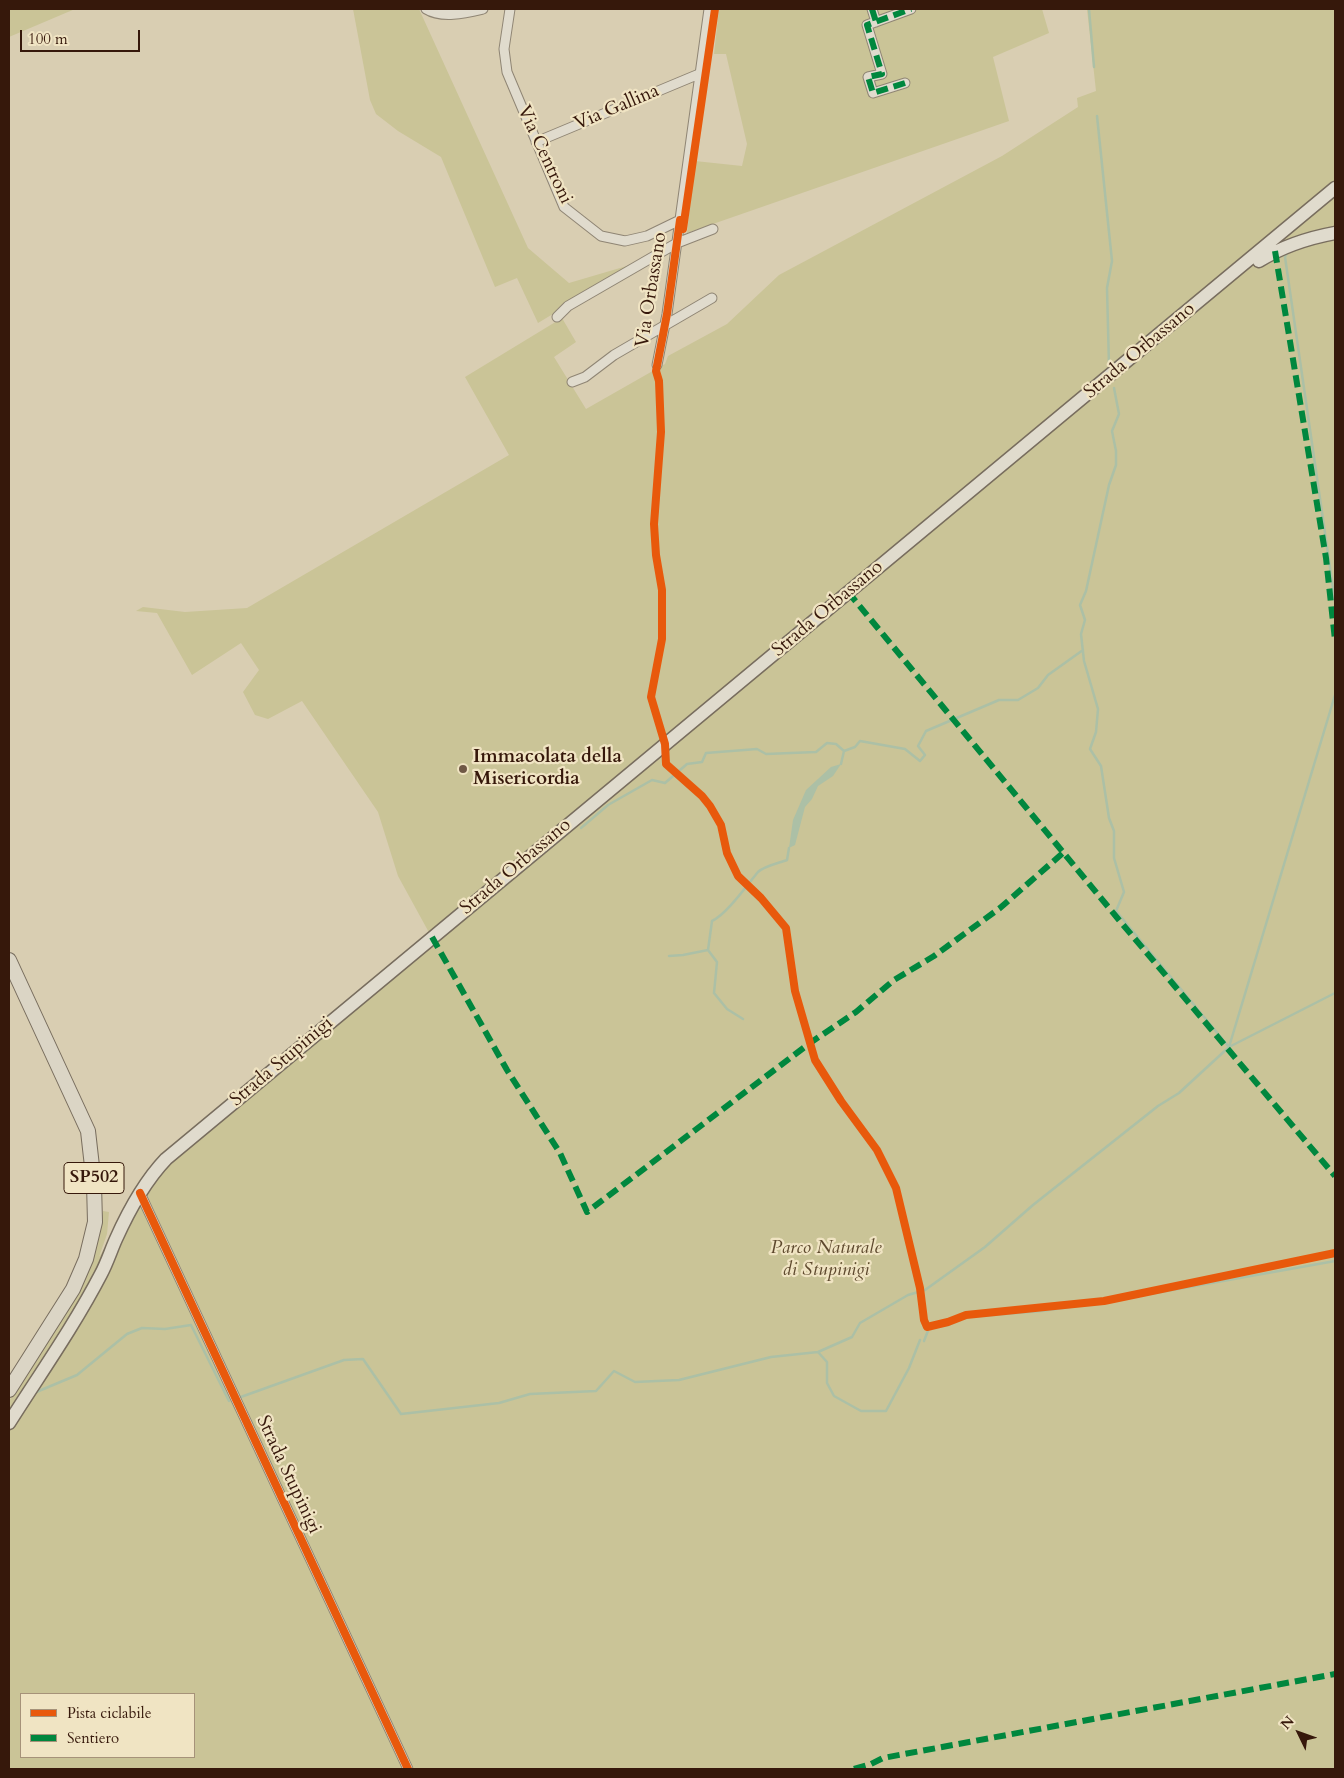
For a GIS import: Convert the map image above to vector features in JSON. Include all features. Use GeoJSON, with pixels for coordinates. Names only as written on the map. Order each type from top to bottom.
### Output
{"type":"FeatureCollection","features":[{"type":"Feature","properties":{"kind":"main road","name":"Strada Orbassano"},"geometry":{"type":"LineString","coordinates":[[432,937],[1224,281],[1271,248],[1304,214],[1335,188]]}},
{"type":"Feature","properties":{"kind":"main road"},"geometry":{"type":"LineString","coordinates":[[1304,214],[1303,223],[1307,230],[1335,232]]}},
{"type":"Feature","properties":{"kind":"main road","name":"Strada Orbassano"},"geometry":{"type":"LineString","coordinates":[[1271,248],[1335,232]]}},
{"type":"Feature","properties":{"kind":"main road","name":"Strada Stupinigi"},"geometry":{"type":"LineString","coordinates":[[9,1424],[101,1273],[116,1237],[151,1175],[178,1148],[432,937]]}},
{"type":"Feature","properties":{"kind":"main road","name":"SP502"},"geometry":{"type":"LineString","coordinates":[[9,960],[88,1131],[94,1184],[95,1222],[86,1259],[73,1289],[9,1390]]}},
{"type":"Feature","properties":{"kind":"street"},"geometry":{"type":"LineString","coordinates":[[426,9],[434,13],[441,11],[458,15],[484,9]]}},
{"type":"Feature","properties":{"kind":"street","name":"Via Centroni"},"geometry":{"type":"LineString","coordinates":[[510,9],[504,49],[507,72],[564,207],[601,236],[625,242],[647,236],[680,220]]}},
{"type":"Feature","properties":{"kind":"street","name":"Via Orbassano"},"geometry":{"type":"LineString","coordinates":[[657,366],[677,242],[698,74],[709,9]]}},
{"type":"Feature","properties":{"kind":"street"},"geometry":{"type":"LineString","coordinates":[[872,9],[876,22]]}},
{"type":"Feature","properties":{"kind":"street"},"geometry":{"type":"LineString","coordinates":[[905,83],[873,93],[868,77],[882,74],[867,25],[911,9]]}},
{"type":"Feature","properties":{"kind":"street","name":"Via Gallina"},"geometry":{"type":"LineString","coordinates":[[536,142],[698,74]]}},
{"type":"Feature","properties":{"kind":"street"},"geometry":{"type":"LineString","coordinates":[[677,242],[713,229]]}},
{"type":"Feature","properties":{"kind":"street","name":"Via Orbassano"},"geometry":{"type":"LineString","coordinates":[[558,317],[568,306],[677,242]]}},
{"type":"Feature","properties":{"kind":"street","name":"Via Orbassano"},"geometry":{"type":"LineString","coordinates":[[572,382],[585,377],[614,355],[712,298]]}},
{"type":"Feature","properties":{"kind":"street","name":"Strada Stupinigi"},"geometry":{"type":"LineString","coordinates":[[140,1193],[408,1769]]}},
{"type":"Feature","properties":{"kind":"green space"},"geometry":{"type":"Polygon","coordinates":[[[9,9],[75,9],[9,37],[9,9]]]}},
{"type":"Feature","properties":{"kind":"green space"},"geometry":{"type":"Polygon","coordinates":[[[353,9],[419,9],[528,248],[569,283],[637,263],[538,323],[517,278],[495,287],[441,157],[398,131],[376,114],[370,100],[353,9]]]}},
{"type":"Feature","properties":{"kind":"green space"},"geometry":{"type":"Polygon","coordinates":[[[719,9],[1042,9],[1049,33],[993,57],[1009,121],[687,233],[695,161],[742,166],[747,144],[726,54],[714,54],[719,9]]]}},
{"type":"Feature","properties":{"kind":"green space","name":"Parco Naturale di Stupinigi"},"geometry":{"type":"Polygon","coordinates":[[[1087,9],[1335,9],[1335,1769],[9,1769],[9,1401],[85,1278],[97,1246],[103,1211],[109,1212],[107,1234],[99,1257],[154,1173],[432,938],[398,876],[378,812],[302,701],[268,719],[255,715],[243,692],[259,670],[241,643],[192,675],[157,613],[136,611],[143,607],[185,612],[247,608],[509,455],[465,377],[562,318],[576,342],[554,357],[586,409],[665,364],[668,356],[727,324],[779,275],[1002,156],[1078,107],[1077,98],[1096,91],[1087,9]]]}},
{"type":"Feature","properties":{"kind":"shaded area"},"geometry":{"type":"Polygon","coordinates":[[[841,764],[833,776],[818,786],[812,799],[805,807],[795,845],[789,848],[793,820],[806,790],[831,767],[841,764]]]}},
{"type":"Feature","properties":{"kind":"waterway"},"geometry":{"type":"LineString","coordinates":[[1089,9],[1094,67]]}},
{"type":"Feature","properties":{"kind":"waterway"},"geometry":{"type":"LineString","coordinates":[[1097,116],[1112,261],[1107,288],[1109,366]]}},
{"type":"Feature","properties":{"kind":"waterway"},"geometry":{"type":"LineString","coordinates":[[1288,251],[1285,257],[1335,602]]}},
{"type":"Feature","properties":{"kind":"waterway"},"geometry":{"type":"LineString","coordinates":[[1114,388],[1119,414],[1112,431],[1116,451],[1116,465],[1109,485],[1086,591],[1080,605],[1085,620],[1081,634],[1084,661],[1098,709],[1096,732],[1090,749],[1101,766],[1109,818],[1114,831],[1114,858],[1124,892],[1116,911],[1229,1047]]}},
{"type":"Feature","properties":{"kind":"waterway"},"geometry":{"type":"LineString","coordinates":[[581,828],[608,805],[652,780],[665,783],[687,764],[702,762],[706,753],[757,749],[766,754],[816,752],[827,743],[836,744],[844,751],[855,747],[860,741],[905,749],[920,761],[925,755],[918,746],[926,731],[999,700],[1018,700],[1038,688],[1048,675],[1083,650]]}},
{"type":"Feature","properties":{"kind":"waterway"},"geometry":{"type":"LineString","coordinates":[[1229,1047],[1335,695]]}},
{"type":"Feature","properties":{"kind":"waterway"},"geometry":{"type":"LineString","coordinates":[[841,764],[844,751]]}},
{"type":"Feature","properties":{"kind":"waterway"},"geometry":{"type":"LineString","coordinates":[[669,956],[708,950],[712,921],[730,906],[758,872],[768,866],[787,860],[789,848]]}},
{"type":"Feature","properties":{"kind":"waterway"},"geometry":{"type":"LineString","coordinates":[[708,950],[717,962],[714,993],[727,1009],[743,1019]]}},
{"type":"Feature","properties":{"kind":"waterway"},"geometry":{"type":"LineString","coordinates":[[238,1398],[344,1360],[363,1359],[401,1414],[499,1403],[530,1394],[596,1391],[614,1371],[635,1382],[679,1380],[771,1357],[818,1352],[852,1337],[860,1323],[908,1295],[925,1290],[985,1247],[1033,1205],[1158,1106],[1179,1093],[1229,1047],[1335,993]]}},
{"type":"Feature","properties":{"kind":"waterway"},"geometry":{"type":"LineString","coordinates":[[924,1341],[929,1328],[948,1325],[967,1317],[1042,1311],[1105,1302],[1335,1261]]}},
{"type":"Feature","properties":{"kind":"waterway"},"geometry":{"type":"LineString","coordinates":[[34,1393],[77,1375],[127,1334],[142,1328],[165,1329],[191,1325],[229,1401]]}},
{"type":"Feature","properties":{"kind":"waterway"},"geometry":{"type":"LineString","coordinates":[[818,1352],[827,1362],[827,1383],[834,1396],[861,1411],[886,1411],[909,1368],[920,1340]]}},
{"type":"Feature","properties":{"kind":"marked path"},"geometry":{"type":"LineString","coordinates":[[872,9],[876,22]]}},
{"type":"Feature","properties":{"kind":"marked path"},"geometry":{"type":"LineString","coordinates":[[905,83],[873,93],[868,77],[882,74],[867,25],[911,9]]}},
{"type":"Feature","properties":{"kind":"marked path"},"geometry":{"type":"LineString","coordinates":[[1275,251],[1326,558],[1335,640]]}},
{"type":"Feature","properties":{"kind":"marked path"},"geometry":{"type":"LineString","coordinates":[[848,592],[1119,920],[1335,1176]]}},
{"type":"Feature","properties":{"kind":"marked path"},"geometry":{"type":"LineString","coordinates":[[432,937],[507,1070],[560,1153],[587,1212],[810,1043],[856,1012],[894,980],[934,956],[1000,908],[1064,852]]}},
{"type":"Feature","properties":{"kind":"marked path"},"geometry":{"type":"LineString","coordinates":[[854,1769],[883,1758],[1335,1674]]}},
{"type":"Feature","properties":{"kind":"cycle path"},"geometry":{"type":"LineString","coordinates":[[683,229],[715,9]]}},
{"type":"Feature","properties":{"kind":"cycle path"},"geometry":{"type":"LineString","coordinates":[[680,220],[667,314],[656,371],[659,381],[661,432],[654,524],[656,555],[662,590],[662,639],[651,697],[665,744],[666,764],[702,796],[710,806],[721,825],[727,853],[738,876],[761,898],[786,928],[795,991],[815,1060],[841,1101],[877,1150],[896,1188],[920,1288],[924,1320],[927,1327],[966,1315],[1104,1301],[1335,1253]]}},
{"type":"Feature","properties":{"kind":"cycle path"},"geometry":{"type":"LineString","coordinates":[[140,1193],[408,1769]]}},
{"type":"Feature","properties":{"kind":"place","name":"Immacolata della Misericordia"},"geometry":{"type":"Point","coordinates":[463,769]}}]}
